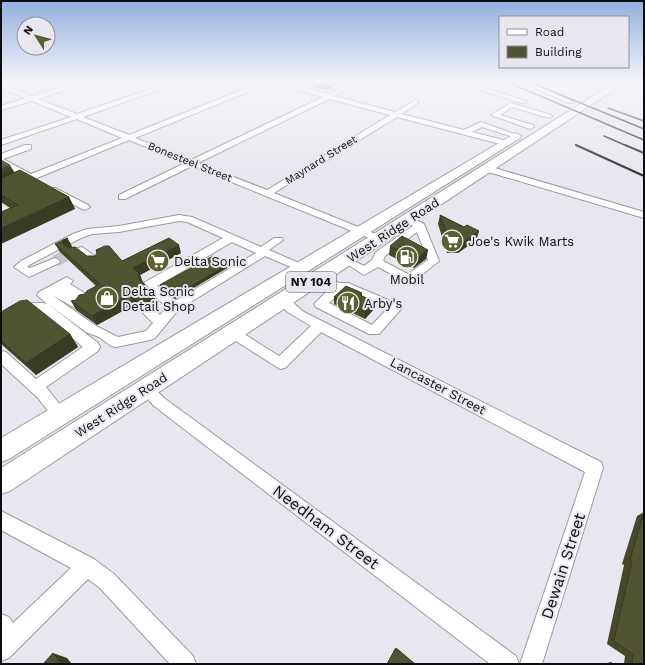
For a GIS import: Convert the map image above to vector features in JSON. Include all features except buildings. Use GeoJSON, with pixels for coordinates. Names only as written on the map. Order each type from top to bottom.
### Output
{"type":"FeatureCollection","features":[{"type":"Feature","properties":{"kind":"highway","name":"West Ridge Road"},"geometry":{"type":"LineString","coordinates":[[1,451],[555,112]]}},
{"type":"Feature","properties":{"kind":"highway","name":"West Ridge Road"},"geometry":{"type":"LineString","coordinates":[[1,482],[379,239],[415,223],[488,169],[575,112]]}},
{"type":"Feature","properties":{"kind":"street","name":"Bonesteel Street"},"geometry":{"type":"LineString","coordinates":[[67,112],[379,239]]}},
{"type":"Feature","properties":{"kind":"street"},"geometry":{"type":"LineString","coordinates":[[1,143],[89,112]]}},
{"type":"Feature","properties":{"kind":"street"},"geometry":{"type":"LineString","coordinates":[[15,182],[193,112]]}},
{"type":"Feature","properties":{"kind":"street"},"geometry":{"type":"LineString","coordinates":[[122,197],[297,112]]}},
{"type":"Feature","properties":{"kind":"street"},"geometry":{"type":"LineString","coordinates":[[388,112],[465,133],[510,140]]}},
{"type":"Feature","properties":{"kind":"street","name":"Maynard Street"},"geometry":{"type":"LineString","coordinates":[[267,194],[399,112]]}},
{"type":"Feature","properties":{"kind":"street"},"geometry":{"type":"LineString","coordinates":[[499,112],[494,115],[530,127]]}},
{"type":"Feature","properties":{"kind":"street"},"geometry":{"type":"LineString","coordinates":[[543,112],[552,114]]}},
{"type":"Feature","properties":{"kind":"street"},"geometry":{"type":"LineString","coordinates":[[546,112],[552,114]]}},
{"type":"Feature","properties":{"kind":"street"},"geometry":{"type":"LineString","coordinates":[[465,133],[481,124],[510,140]]}},
{"type":"Feature","properties":{"kind":"street"},"geometry":{"type":"LineString","coordinates":[[1,157],[28,147]]}},
{"type":"Feature","properties":{"kind":"street"},"geometry":{"type":"LineString","coordinates":[[1,160],[85,207]]}},
{"type":"Feature","properties":{"kind":"street"},"geometry":{"type":"LineString","coordinates":[[488,169],[644,215]]}},
{"type":"Feature","properties":{"kind":"street"},"geometry":{"type":"LineString","coordinates":[[55,261],[29,273],[20,267],[24,263],[65,242],[91,232],[119,229],[179,218],[188,219],[302,268]]}},
{"type":"Feature","properties":{"kind":"street"},"geometry":{"type":"LineString","coordinates":[[346,260],[364,271],[377,262],[380,254],[415,223],[434,261],[409,279],[377,262]]}},
{"type":"Feature","properties":{"kind":"street"},"geometry":{"type":"LineString","coordinates":[[174,307],[149,285],[168,279],[194,265],[206,258],[232,238]]}},
{"type":"Feature","properties":{"kind":"street"},"geometry":{"type":"LineString","coordinates":[[81,302],[61,285],[43,295],[91,330],[104,334],[116,342],[150,336],[174,307],[189,295],[263,252],[278,240]]}},
{"type":"Feature","properties":{"kind":"street"},"geometry":{"type":"LineString","coordinates":[[73,252],[82,250],[95,261]]}},
{"type":"Feature","properties":{"kind":"street"},"geometry":{"type":"LineString","coordinates":[[321,276],[338,288]]}},
{"type":"Feature","properties":{"kind":"street"},"geometry":{"type":"LineString","coordinates":[[344,286],[396,308],[374,331],[320,304],[338,288],[344,286]]}},
{"type":"Feature","properties":{"kind":"street","name":"Lancaster Street"},"geometry":{"type":"LineString","coordinates":[[284,300],[295,312],[595,468]]}},
{"type":"Feature","properties":{"kind":"street"},"geometry":{"type":"LineString","coordinates":[[5,316],[37,306],[43,307],[93,347],[35,387]]}},
{"type":"Feature","properties":{"kind":"street"},"geometry":{"type":"LineString","coordinates":[[142,306],[161,323]]}},
{"type":"Feature","properties":{"kind":"street"},"geometry":{"type":"LineString","coordinates":[[343,337],[356,322]]}},
{"type":"Feature","properties":{"kind":"street"},"geometry":{"type":"LineString","coordinates":[[233,333],[280,364],[320,325]]}},
{"type":"Feature","properties":{"kind":"street"},"geometry":{"type":"LineString","coordinates":[[150,336],[166,351]]}},
{"type":"Feature","properties":{"kind":"street"},"geometry":{"type":"LineString","coordinates":[[1,356],[35,387],[60,415]]}},
{"type":"Feature","properties":{"kind":"street","name":"Needham Street"},"geometry":{"type":"LineString","coordinates":[[146,389],[159,402],[508,664]]}},
{"type":"Feature","properties":{"kind":"street","name":"Dewain Street"},"geometry":{"type":"LineString","coordinates":[[532,664],[595,468]]}},
{"type":"Feature","properties":{"kind":"street"},"geometry":{"type":"LineString","coordinates":[[1,520],[87,566],[120,593],[185,664]]}},
{"type":"Feature","properties":{"kind":"street"},"geometry":{"type":"LineString","coordinates":[[5,638],[87,566]]}},
{"type":"Feature","properties":{"kind":"tunnel"},"geometry":{"type":"LineString","coordinates":[[55,261],[73,252]]}},
{"type":"Feature","properties":{"kind":"railway"},"geometry":{"type":"LineString","coordinates":[[578,112],[644,140]]}},
{"type":"Feature","properties":{"kind":"railway"},"geometry":{"type":"LineString","coordinates":[[603,112],[644,129]]}},
{"type":"Feature","properties":{"kind":"railway"},"geometry":{"type":"LineString","coordinates":[[619,112],[644,121]]}},
{"type":"Feature","properties":{"kind":"railway"},"geometry":{"type":"LineString","coordinates":[[604,136],[627,146]]}},
{"type":"Feature","properties":{"kind":"railway"},"geometry":{"type":"LineString","coordinates":[[578,146],[576,145],[644,176]]}},
{"type":"Feature","properties":{"kind":"railway"},"geometry":{"type":"LineString","coordinates":[[625,145],[644,153]]}},
{"type":"Feature","properties":{"kind":"place","name":"Joe's Kwik Marts"},"geometry":{"type":"Point","coordinates":[452,241]}},
{"type":"Feature","properties":{"kind":"place","name":"Mobil"},"geometry":{"type":"Point","coordinates":[407,257]}},
{"type":"Feature","properties":{"kind":"place","name":"Delta Sonic"},"geometry":{"type":"Point","coordinates":[158,261]}},
{"type":"Feature","properties":{"kind":"place","name":"Delta Sonic Detail Shop"},"geometry":{"type":"Point","coordinates":[107,298]}},
{"type":"Feature","properties":{"kind":"place","name":"Arby's"},"geometry":{"type":"Point","coordinates":[348,303]}}]}
